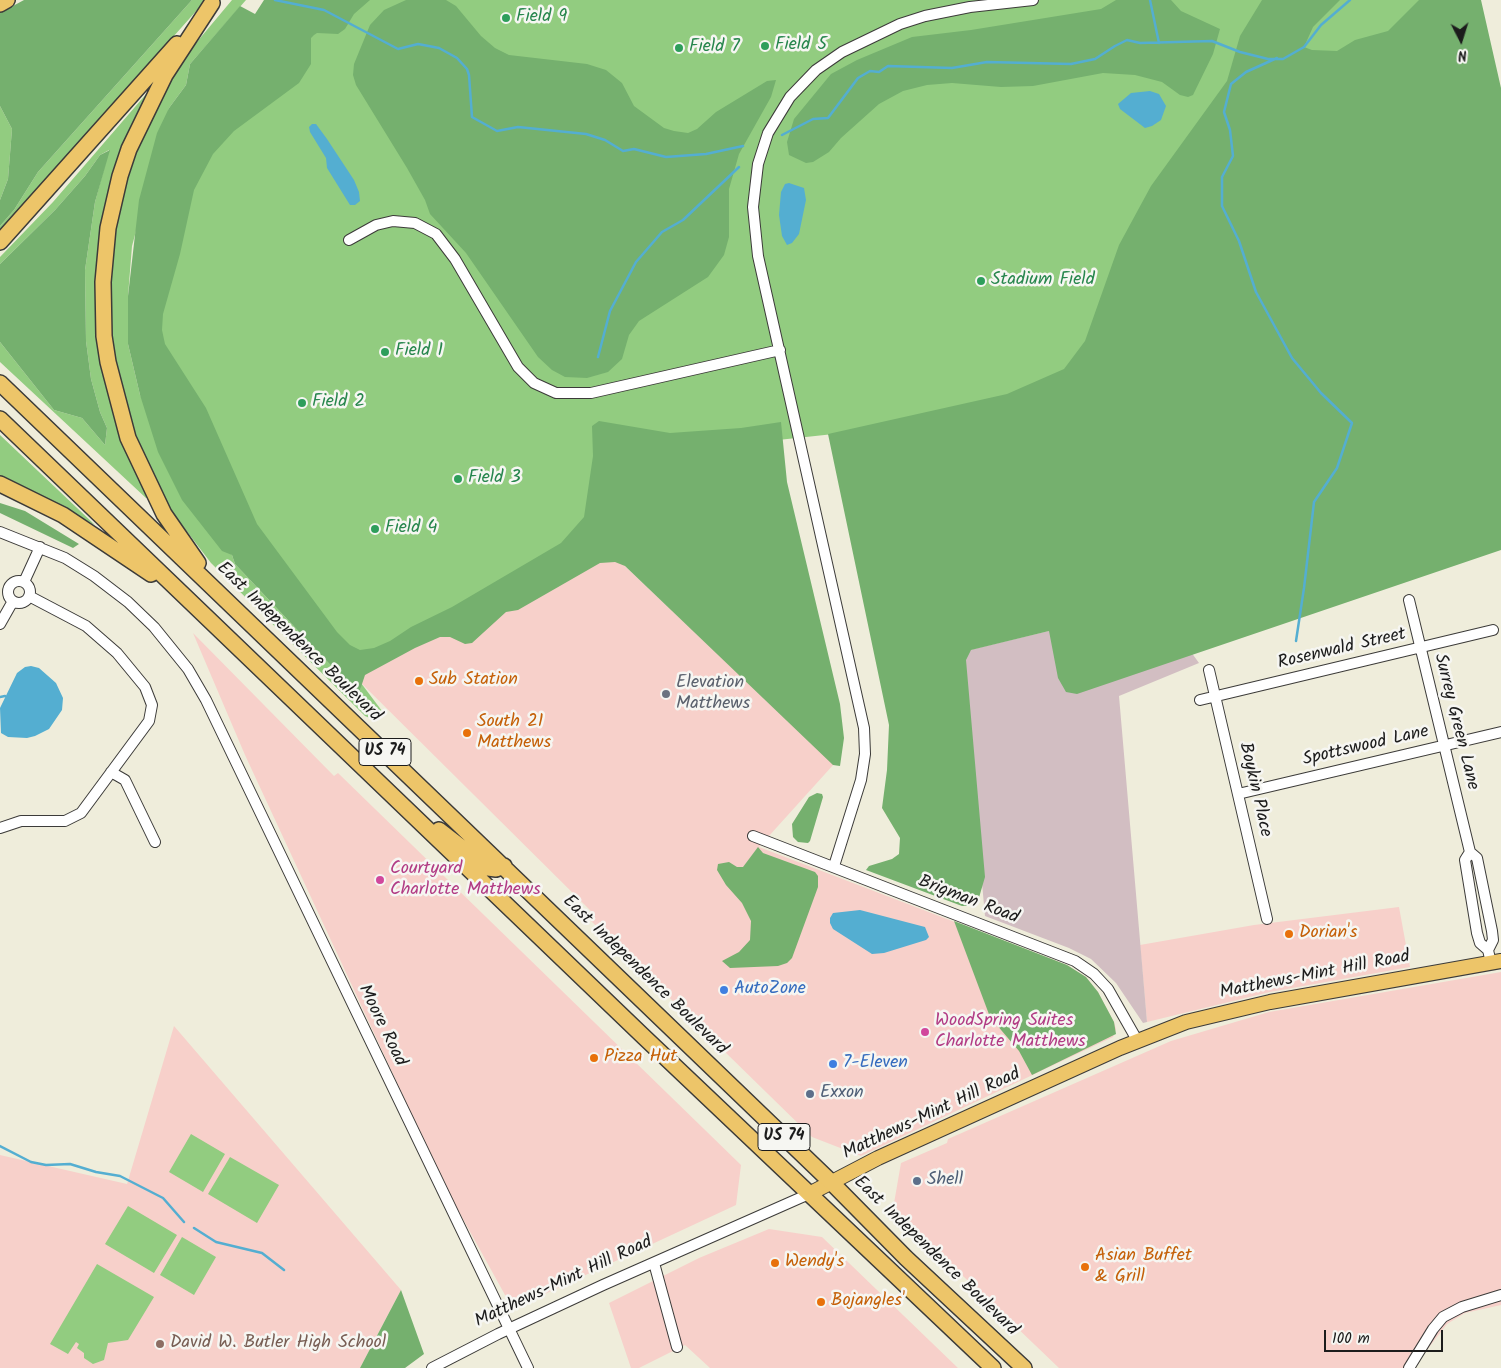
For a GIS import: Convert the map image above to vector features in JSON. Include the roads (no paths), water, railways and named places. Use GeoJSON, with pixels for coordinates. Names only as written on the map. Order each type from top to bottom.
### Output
{"type":"FeatureCollection","features":[{"type":"Feature","properties":{"kind":"highway"},"geometry":{"type":"LineString","coordinates":[[0,4],[7,0]]}},
{"type":"Feature","properties":{"kind":"highway"},"geometry":{"type":"LineString","coordinates":[[0,242],[214,2]]}},
{"type":"Feature","properties":{"kind":"highway"},"geometry":{"type":"LineString","coordinates":[[214,2],[156,92],[129,149],[120,176],[108,228],[104,256],[103,309],[106,345],[113,388],[120,414],[139,465],[178,536],[225,598]]}},
{"type":"Feature","properties":{"kind":"highway","name":"East Independence Boulevard"},"geometry":{"type":"LineString","coordinates":[[0,383],[504,866],[831,1182],[906,1258],[1024,1368]]}},
{"type":"Feature","properties":{"kind":"highway","name":"US 74"},"geometry":{"type":"LineString","coordinates":[[0,419],[993,1368]]}},
{"type":"Feature","properties":{"kind":"highway"},"geometry":{"type":"LineString","coordinates":[[0,484],[63,515],[188,599]]}},
{"type":"Feature","properties":{"kind":"highway"},"geometry":{"type":"LineString","coordinates":[[401,803],[458,842],[483,866],[492,869],[504,866]]}},
{"type":"Feature","properties":{"kind":"main road","name":"Matthews-Mint Hill Road"},"geometry":{"type":"LineString","coordinates":[[809,1194],[831,1182],[1137,1040],[1186,1022],[1232,1010],[1493,958]]}},
{"type":"Feature","properties":{"kind":"street"},"geometry":{"type":"LineString","coordinates":[[834,866],[861,780],[864,728],[756,241],[753,195],[756,172],[764,143],[790,97],[807,78],[832,58],[900,24],[943,12],[1033,0]]}},
{"type":"Feature","properties":{"kind":"street"},"geometry":{"type":"LineString","coordinates":[[349,240],[376,225],[393,220],[415,223],[436,234],[455,259],[518,367],[534,383],[556,393],[591,393],[780,350]]}},
{"type":"Feature","properties":{"kind":"street","name":"Moore Road"},"geometry":{"type":"LineString","coordinates":[[0,532],[65,558],[94,576],[128,602],[154,627],[188,669],[206,700],[528,1368]]}},
{"type":"Feature","properties":{"kind":"street"},"geometry":{"type":"LineString","coordinates":[[24,582],[40,547]]}},
{"type":"Feature","properties":{"kind":"street"},"geometry":{"type":"LineString","coordinates":[[0,580],[10,586]]}},
{"type":"Feature","properties":{"kind":"street"},"geometry":{"type":"LineString","coordinates":[[13,601],[9,594],[10,586],[15,582],[24,582]]}},
{"type":"Feature","properties":{"kind":"street"},"geometry":{"type":"LineString","coordinates":[[13,601],[22,602],[29,596],[29,588],[24,582]]}},
{"type":"Feature","properties":{"kind":"street"},"geometry":{"type":"LineString","coordinates":[[0,828],[21,821],[65,821],[81,813],[148,721],[152,705],[145,687],[117,653],[86,626],[29,596]]}},
{"type":"Feature","properties":{"kind":"street","name":"Surrey Green Lane"},"geometry":{"type":"LineString","coordinates":[[1409,600],[1470,852],[1477,858],[1492,931],[1493,958]]}},
{"type":"Feature","properties":{"kind":"street"},"geometry":{"type":"LineString","coordinates":[[0,624],[13,601]]}},
{"type":"Feature","properties":{"kind":"street","name":"Rosenwald Street"},"geometry":{"type":"LineString","coordinates":[[1200,700],[1493,630]]}},
{"type":"Feature","properties":{"kind":"street","name":"Boykin Place"},"geometry":{"type":"LineString","coordinates":[[1208,670],[1267,918]]}},
{"type":"Feature","properties":{"kind":"street","name":"Spottswood Lane"},"geometry":{"type":"LineString","coordinates":[[1238,794],[1501,732]]}},
{"type":"Feature","properties":{"kind":"street"},"geometry":{"type":"LineString","coordinates":[[111,772],[125,780],[155,842]]}},
{"type":"Feature","properties":{"kind":"street","name":"Brigman Road"},"geometry":{"type":"LineString","coordinates":[[753,836],[1075,961],[1094,974],[1108,989],[1137,1040]]}},
{"type":"Feature","properties":{"kind":"street","name":"Surrey Green Lane"},"geometry":{"type":"LineString","coordinates":[[1470,852],[1465,860],[1477,933],[1480,943],[1493,958]]}},
{"type":"Feature","properties":{"kind":"street","name":"Matthews-Mint Hill Road"},"geometry":{"type":"LineString","coordinates":[[432,1368],[510,1328],[809,1194]]}},
{"type":"Feature","properties":{"kind":"street"},"geometry":{"type":"LineString","coordinates":[[654,1263],[677,1347]]}},
{"type":"Feature","properties":{"kind":"street"},"geometry":{"type":"LineString","coordinates":[[1409,1368],[1433,1329],[1444,1318],[1462,1307],[1501,1295]]}},
{"type":"Feature","properties":{"kind":"water"},"geometry":{"type":"Polygon","coordinates":[[[1150,91],[1159,94],[1166,106],[1161,120],[1145,128],[1120,109],[1118,104],[1131,93],[1150,91]]]}},
{"type":"Feature","properties":{"kind":"water"},"geometry":{"type":"Polygon","coordinates":[[[312,124],[316,124],[354,180],[359,192],[360,201],[355,205],[350,205],[327,168],[326,158],[310,132],[309,127],[312,124]]]}},
{"type":"Feature","properties":{"kind":"water"},"geometry":{"type":"Polygon","coordinates":[[[789,183],[804,188],[806,200],[799,234],[792,243],[787,245],[782,236],[779,215],[781,192],[785,184],[789,183]]]}},
{"type":"Feature","properties":{"kind":"water"},"geometry":{"type":"Polygon","coordinates":[[[25,667],[39,668],[56,683],[63,698],[62,710],[49,729],[35,736],[27,738],[8,737],[1,733],[0,708],[17,673],[25,667]]]}},
{"type":"Feature","properties":{"kind":"water"},"geometry":{"type":"Polygon","coordinates":[[[860,910],[925,927],[929,937],[926,940],[884,953],[872,954],[833,929],[830,923],[833,913],[860,910]]]}},
{"type":"Feature","properties":{"kind":"waterway"},"geometry":{"type":"LineString","coordinates":[[275,0],[324,10],[398,49],[418,44],[439,48],[457,58],[467,69],[469,75],[472,117],[497,131],[518,127],[586,134],[605,140],[623,151],[634,149],[666,157],[706,154],[743,146]]}},
{"type":"Feature","properties":{"kind":"waterway"},"geometry":{"type":"LineString","coordinates":[[1150,0],[1159,43]]}},
{"type":"Feature","properties":{"kind":"waterway"},"geometry":{"type":"LineString","coordinates":[[782,135],[813,119],[828,118],[858,78],[870,71],[879,72],[888,66],[952,68],[987,62],[1071,64],[1095,59],[1127,40],[1140,43],[1212,41],[1240,52],[1268,59],[1283,59],[1304,47],[1321,25],[1350,0]]}},
{"type":"Feature","properties":{"kind":"waterway"},"geometry":{"type":"LineString","coordinates":[[1277,58],[1246,72],[1231,84],[1224,112],[1230,130],[1233,156],[1222,177],[1222,206],[1239,241],[1256,292],[1292,358],[1321,393],[1352,423],[1337,468],[1314,502],[1296,641]]}},
{"type":"Feature","properties":{"kind":"waterway"},"geometry":{"type":"LineString","coordinates":[[598,357],[610,311],[636,262],[662,232],[683,220],[739,167]]}},
{"type":"Feature","properties":{"kind":"waterway"},"geometry":{"type":"LineString","coordinates":[[0,697],[5,696]]}},
{"type":"Feature","properties":{"kind":"waterway"},"geometry":{"type":"LineString","coordinates":[[0,1146],[31,1162],[46,1165],[70,1164],[96,1172],[120,1176],[163,1198],[184,1222]]}},
{"type":"Feature","properties":{"kind":"waterway"},"geometry":{"type":"LineString","coordinates":[[194,1228],[216,1242],[262,1253],[284,1270]]}},
{"type":"Feature","properties":{"kind":"place","name":"Field 9"},"geometry":{"type":"Point","coordinates":[506,18]}},
{"type":"Feature","properties":{"kind":"place","name":"Field 5"},"geometry":{"type":"Point","coordinates":[765,46]}},
{"type":"Feature","properties":{"kind":"place","name":"Field 7"},"geometry":{"type":"Point","coordinates":[679,48]}},
{"type":"Feature","properties":{"kind":"place","name":"Stadium Field"},"geometry":{"type":"Point","coordinates":[981,281]}},
{"type":"Feature","properties":{"kind":"place","name":"Field 1"},"geometry":{"type":"Point","coordinates":[385,352]}},
{"type":"Feature","properties":{"kind":"place","name":"Field 2"},"geometry":{"type":"Point","coordinates":[302,403]}},
{"type":"Feature","properties":{"kind":"place","name":"Field 3"},"geometry":{"type":"Point","coordinates":[458,479]}},
{"type":"Feature","properties":{"kind":"place","name":"Field 4"},"geometry":{"type":"Point","coordinates":[375,529]}},
{"type":"Feature","properties":{"kind":"place","name":"Sub Station"},"geometry":{"type":"Point","coordinates":[419,681]}},
{"type":"Feature","properties":{"kind":"place","name":"Elevation Matthews"},"geometry":{"type":"Point","coordinates":[666,694]}},
{"type":"Feature","properties":{"kind":"place","name":"South 21 Matthews"},"geometry":{"type":"Point","coordinates":[467,733]}},
{"type":"Feature","properties":{"kind":"place","name":"Courtyard Charlotte Matthews"},"geometry":{"type":"Point","coordinates":[380,880]}},
{"type":"Feature","properties":{"kind":"place","name":"Dorian's"},"geometry":{"type":"Point","coordinates":[1289,934]}},
{"type":"Feature","properties":{"kind":"place","name":"AutoZone"},"geometry":{"type":"Point","coordinates":[724,990]}},
{"type":"Feature","properties":{"kind":"place","name":"WoodSpring Suites Charlotte Matthews"},"geometry":{"type":"Point","coordinates":[925,1032]}},
{"type":"Feature","properties":{"kind":"place","name":"Pizza Hut"},"geometry":{"type":"Point","coordinates":[594,1058]}},
{"type":"Feature","properties":{"kind":"place","name":"7-Eleven"},"geometry":{"type":"Point","coordinates":[833,1064]}},
{"type":"Feature","properties":{"kind":"place","name":"Exxon"},"geometry":{"type":"Point","coordinates":[810,1094]}},
{"type":"Feature","properties":{"kind":"place","name":"Shell"},"geometry":{"type":"Point","coordinates":[917,1181]}},
{"type":"Feature","properties":{"kind":"place","name":"Wendy's"},"geometry":{"type":"Point","coordinates":[775,1263]}},
{"type":"Feature","properties":{"kind":"place","name":"Asian Buffet & Grill"},"geometry":{"type":"Point","coordinates":[1085,1267]}},
{"type":"Feature","properties":{"kind":"place","name":"Bojangles'"},"geometry":{"type":"Point","coordinates":[821,1302]}},
{"type":"Feature","properties":{"kind":"place","name":"David W. Butler High School"},"geometry":{"type":"Point","coordinates":[160,1344]}}]}
